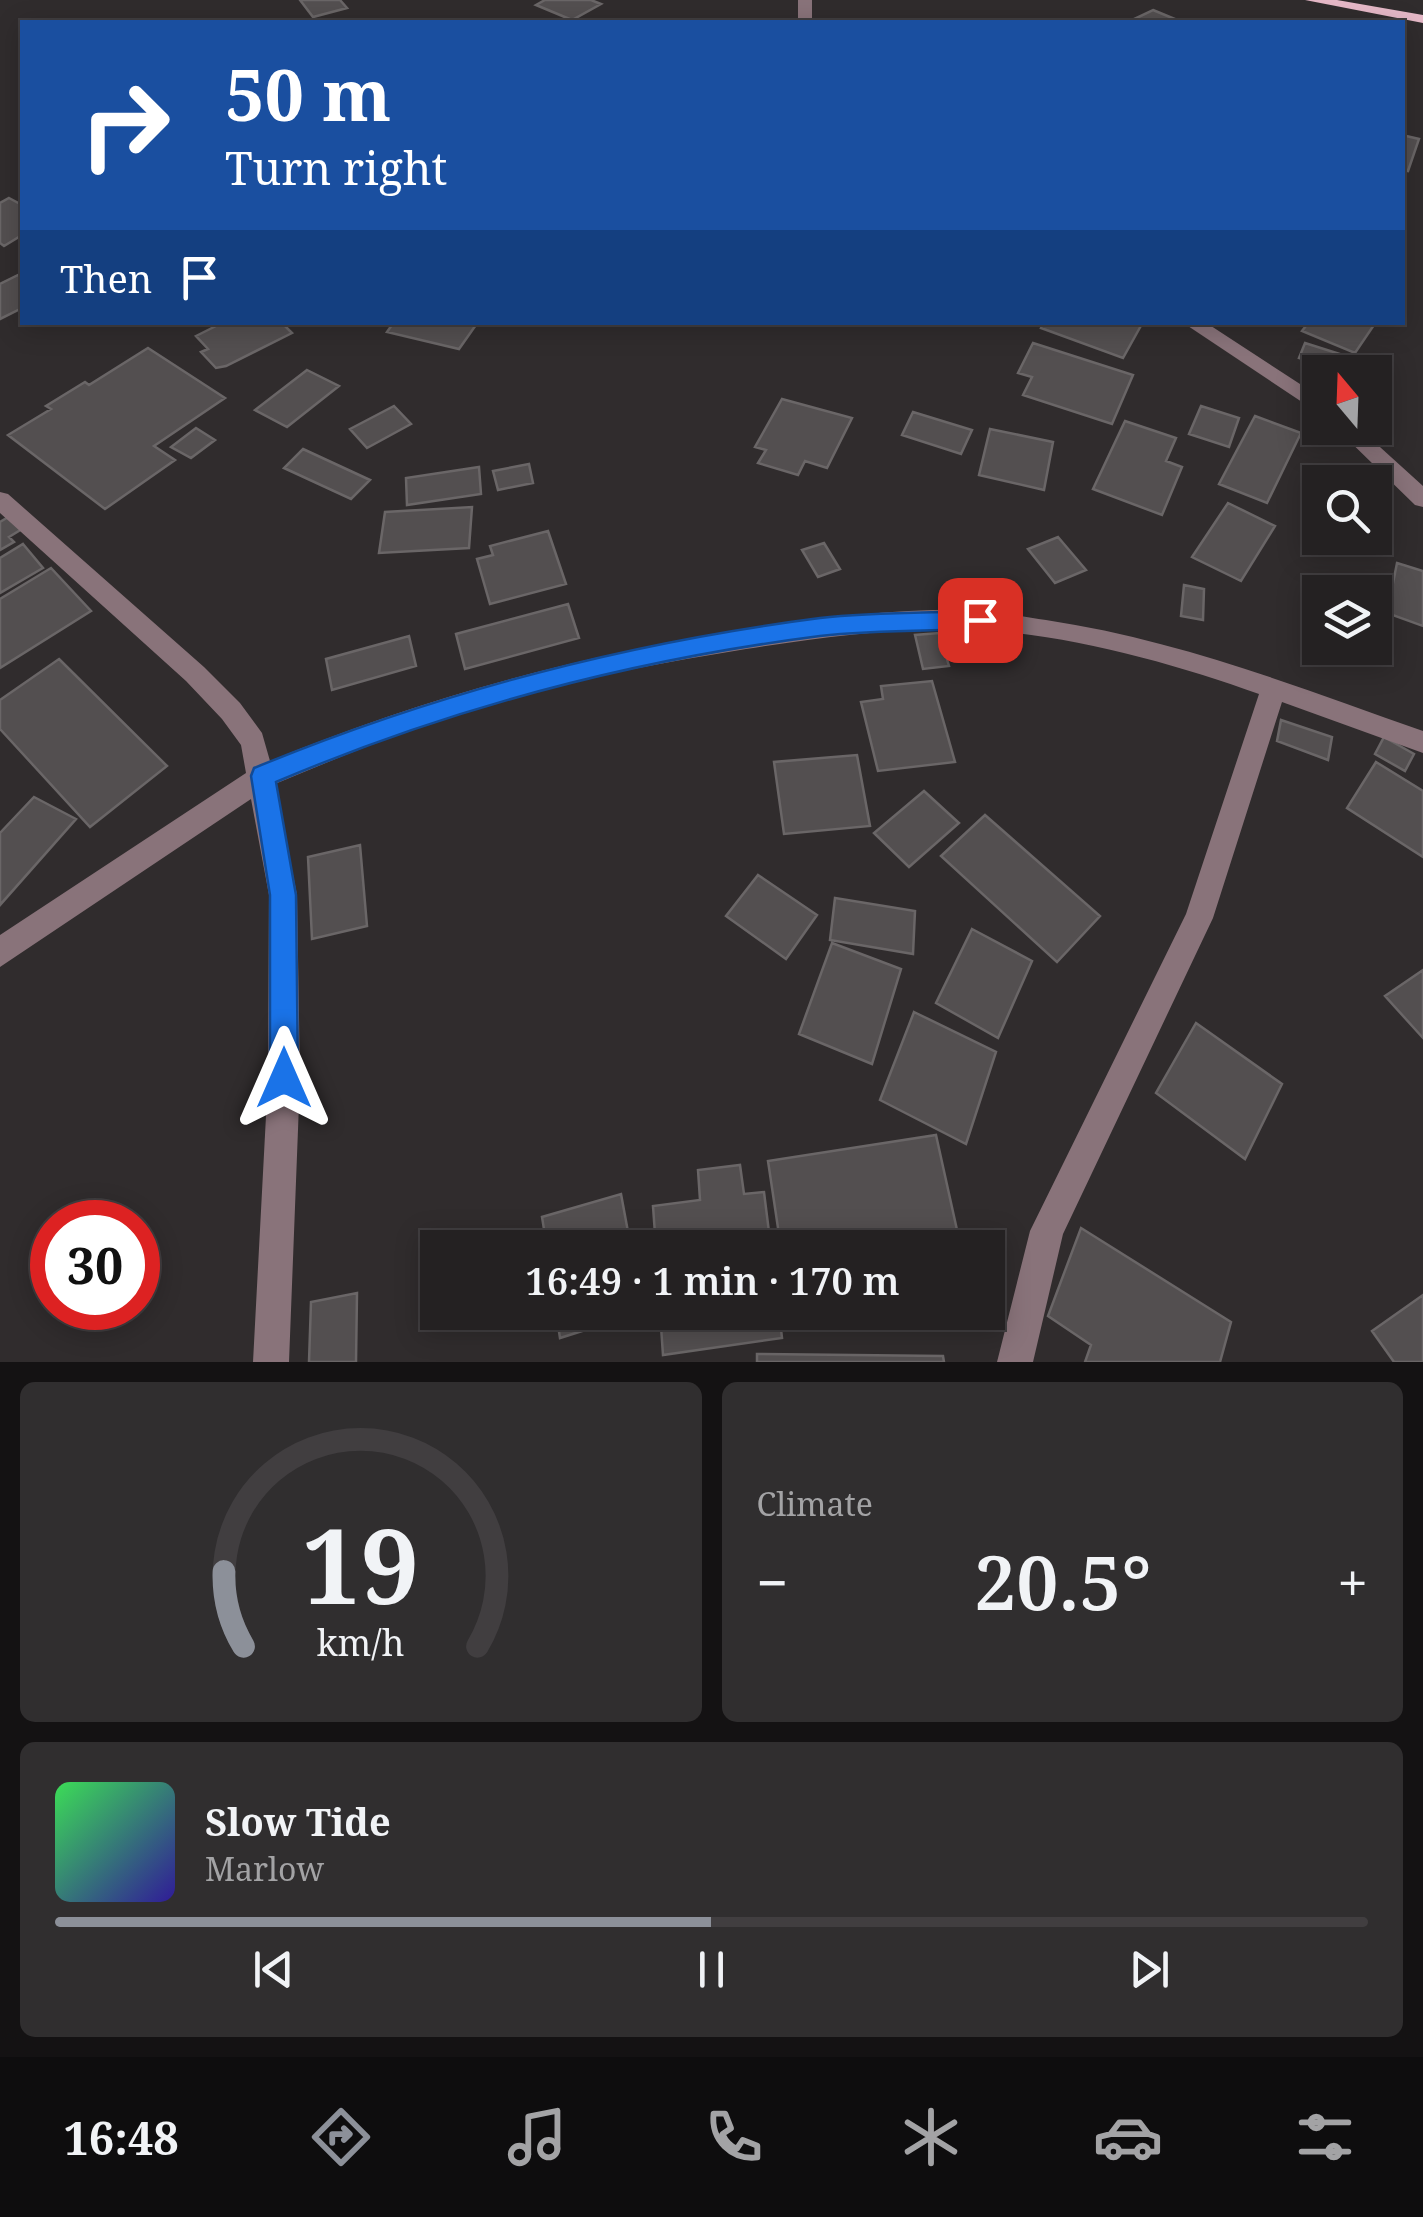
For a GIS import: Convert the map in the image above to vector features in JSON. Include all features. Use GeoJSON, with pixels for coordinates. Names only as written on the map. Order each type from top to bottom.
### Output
{"type":"FeatureCollection","features":[{"type":"Feature","properties":{"kind":"main road"},"geometry":{"type":"LineString","coordinates":[[1312,0],[1423,19]]}},
{"type":"Feature","properties":{"kind":"street"},"geometry":{"type":"LineString","coordinates":[[1196,325],[1302,395]]}},
{"type":"Feature","properties":{"kind":"street"},"geometry":{"type":"LineString","coordinates":[[1364,445],[1423,499]]}},
{"type":"Feature","properties":{"kind":"street"},"geometry":{"type":"LineString","coordinates":[[0,500],[163,644],[231,711],[253,742],[263,776],[284,914],[284,1078],[270,1362]]}},
{"type":"Feature","properties":{"kind":"street"},"geometry":{"type":"LineString","coordinates":[[0,952],[263,776],[343,742],[510,687],[668,652],[823,627],[980,620],[1118,644],[1196,662],[1274,687],[1423,742]]}},
{"type":"Feature","properties":{"kind":"street"},"geometry":{"type":"LineString","coordinates":[[1015,1362],[1047,1230],[1199,918],[1274,687]]}},
{"type":"Feature","properties":{"kind":"building"},"geometry":{"type":"Polygon","coordinates":[[[300,0],[340,0],[347,8],[313,17],[300,0]]]}},
{"type":"Feature","properties":{"kind":"building"},"geometry":{"type":"Polygon","coordinates":[[[545,0],[591,0],[601,4],[572,20],[536,5],[545,0]]]}},
{"type":"Feature","properties":{"kind":"building"},"geometry":{"type":"Polygon","coordinates":[[[1153,10],[1177,20],[1132,20],[1153,10]]]}},
{"type":"Feature","properties":{"kind":"building"},"geometry":{"type":"Polygon","coordinates":[[[1405,136],[1419,139],[1405,170],[1405,136]]]}},
{"type":"Feature","properties":{"kind":"building"},"geometry":{"type":"Polygon","coordinates":[[[9,198],[20,204],[20,236],[4,246],[0,243],[0,203],[9,198]]]}},
{"type":"Feature","properties":{"kind":"building"},"geometry":{"type":"Polygon","coordinates":[[[20,278],[20,309],[0,319],[0,284],[20,278]]]}},
{"type":"Feature","properties":{"kind":"building"},"geometry":{"type":"Polygon","coordinates":[[[218,325],[284,325],[292,333],[216,368],[201,352],[208,349],[196,336],[218,325]]]}},
{"type":"Feature","properties":{"kind":"building"},"geometry":{"type":"Polygon","coordinates":[[[392,325],[476,325],[459,349],[387,332],[392,325]]]}},
{"type":"Feature","properties":{"kind":"building"},"geometry":{"type":"Polygon","coordinates":[[[1042,325],[1141,325],[1123,358],[1041,328],[1042,325]]]}},
{"type":"Feature","properties":{"kind":"building"},"geometry":{"type":"Polygon","coordinates":[[[1307,325],[1374,325],[1355,353],[1302,331],[1307,325]]]}},
{"type":"Feature","properties":{"kind":"building"},"geometry":{"type":"Polygon","coordinates":[[[1033,343],[1133,375],[1112,424],[1023,395],[1032,377],[1018,373],[1033,343]]]}},
{"type":"Feature","properties":{"kind":"building"},"geometry":{"type":"Polygon","coordinates":[[[1305,343],[1343,355],[1302,355],[1299,358],[1305,343]]]}},
{"type":"Feature","properties":{"kind":"building"},"geometry":{"type":"Polygon","coordinates":[[[148,348],[225,398],[154,446],[175,460],[105,509],[8,435],[51,409],[46,406],[148,348]]]}},
{"type":"Feature","properties":{"kind":"building"},"geometry":{"type":"Polygon","coordinates":[[[307,370],[339,386],[287,427],[255,410],[307,370]]]}},
{"type":"Feature","properties":{"kind":"building"},"geometry":{"type":"Polygon","coordinates":[[[782,399],[852,418],[827,468],[805,461],[798,475],[758,463],[766,450],[755,447],[782,399]]]}},
{"type":"Feature","properties":{"kind":"building"},"geometry":{"type":"Polygon","coordinates":[[[394,406],[411,424],[367,448],[350,429],[394,406]]]}},
{"type":"Feature","properties":{"kind":"building"},"geometry":{"type":"Polygon","coordinates":[[[1201,406],[1239,418],[1229,447],[1189,434],[1201,406]]]}},
{"type":"Feature","properties":{"kind":"building"},"geometry":{"type":"Polygon","coordinates":[[[913,412],[972,430],[961,454],[902,435],[913,412]]]}},
{"type":"Feature","properties":{"kind":"building"},"geometry":{"type":"Polygon","coordinates":[[[1255,416],[1301,433],[1267,503],[1219,484],[1255,416]]]}},
{"type":"Feature","properties":{"kind":"building"},"geometry":{"type":"Polygon","coordinates":[[[1125,421],[1176,438],[1166,461],[1182,467],[1162,515],[1093,489],[1125,421]]]}},
{"type":"Feature","properties":{"kind":"building"},"geometry":{"type":"Polygon","coordinates":[[[196,428],[215,440],[191,458],[171,447],[196,428]]]}},
{"type":"Feature","properties":{"kind":"building"},"geometry":{"type":"Polygon","coordinates":[[[990,429],[1053,442],[1044,490],[979,475],[990,429]]]}},
{"type":"Feature","properties":{"kind":"building"},"geometry":{"type":"Polygon","coordinates":[[[303,449],[370,480],[351,499],[284,468],[303,449]]]}},
{"type":"Feature","properties":{"kind":"building"},"geometry":{"type":"Polygon","coordinates":[[[529,464],[533,483],[498,490],[493,471],[529,464]]]}},
{"type":"Feature","properties":{"kind":"building"},"geometry":{"type":"Polygon","coordinates":[[[479,467],[481,494],[407,505],[406,478],[479,467]]]}},
{"type":"Feature","properties":{"kind":"building"},"geometry":{"type":"Polygon","coordinates":[[[1228,503],[1275,526],[1241,581],[1192,557],[1228,503]]]}},
{"type":"Feature","properties":{"kind":"building"},"geometry":{"type":"Polygon","coordinates":[[[472,507],[469,548],[379,553],[385,512],[472,507]]]}},
{"type":"Feature","properties":{"kind":"building"},"geometry":{"type":"Polygon","coordinates":[[[10,516],[22,529],[9,537],[14,542],[0,550],[0,522],[10,516]]]}},
{"type":"Feature","properties":{"kind":"building"},"geometry":{"type":"Polygon","coordinates":[[[548,531],[566,584],[490,604],[477,559],[493,555],[490,546],[548,531]]]}},
{"type":"Feature","properties":{"kind":"building"},"geometry":{"type":"Polygon","coordinates":[[[1058,537],[1086,570],[1055,583],[1028,549],[1058,537]]]}},
{"type":"Feature","properties":{"kind":"building"},"geometry":{"type":"Polygon","coordinates":[[[824,543],[840,569],[818,577],[802,550],[824,543]]]}},
{"type":"Feature","properties":{"kind":"building"},"geometry":{"type":"Polygon","coordinates":[[[23,544],[43,568],[0,593],[0,558],[23,544]]]}},
{"type":"Feature","properties":{"kind":"building"},"geometry":{"type":"Polygon","coordinates":[[[1397,563],[1423,571],[1423,626],[1392,615],[1397,563]]]}},
{"type":"Feature","properties":{"kind":"building"},"geometry":{"type":"Polygon","coordinates":[[[51,568],[91,611],[0,668],[0,599],[51,568]]]}},
{"type":"Feature","properties":{"kind":"building"},"geometry":{"type":"Polygon","coordinates":[[[1184,585],[1204,589],[1203,620],[1181,616],[1184,585]]]}},
{"type":"Feature","properties":{"kind":"building"},"geometry":{"type":"Polygon","coordinates":[[[568,604],[579,638],[465,669],[456,634],[568,604]]]}},
{"type":"Feature","properties":{"kind":"building"},"geometry":{"type":"Polygon","coordinates":[[[939,633],[949,666],[923,669],[915,635],[939,633]]]}},
{"type":"Feature","properties":{"kind":"building"},"geometry":{"type":"Polygon","coordinates":[[[409,636],[416,666],[332,690],[326,659],[409,636]]]}},
{"type":"Feature","properties":{"kind":"building"},"geometry":{"type":"Polygon","coordinates":[[[59,659],[167,766],[90,827],[0,729],[0,700],[59,659]]]}},
{"type":"Feature","properties":{"kind":"building"},"geometry":{"type":"Polygon","coordinates":[[[932,681],[955,762],[878,771],[861,702],[883,699],[881,686],[932,681]]]}},
{"type":"Feature","properties":{"kind":"building"},"geometry":{"type":"Polygon","coordinates":[[[1281,720],[1332,737],[1328,760],[1277,741],[1281,720]]]}},
{"type":"Feature","properties":{"kind":"building"},"geometry":{"type":"Polygon","coordinates":[[[1384,737],[1414,754],[1405,771],[1375,754],[1384,737]]]}},
{"type":"Feature","properties":{"kind":"building"},"geometry":{"type":"Polygon","coordinates":[[[857,755],[870,826],[784,834],[774,762],[857,755]]]}},
{"type":"Feature","properties":{"kind":"building"},"geometry":{"type":"Polygon","coordinates":[[[1376,762],[1423,791],[1423,857],[1347,808],[1376,762]]]}},
{"type":"Feature","properties":{"kind":"building"},"geometry":{"type":"Polygon","coordinates":[[[924,791],[959,823],[909,867],[874,833],[924,791]]]}},
{"type":"Feature","properties":{"kind":"building"},"geometry":{"type":"Polygon","coordinates":[[[34,797],[76,819],[0,905],[0,833],[34,797]]]}},
{"type":"Feature","properties":{"kind":"building"},"geometry":{"type":"Polygon","coordinates":[[[985,815],[1100,916],[1057,962],[941,856],[985,815]]]}},
{"type":"Feature","properties":{"kind":"building"},"geometry":{"type":"Polygon","coordinates":[[[360,845],[367,926],[312,939],[308,857],[360,845]]]}},
{"type":"Feature","properties":{"kind":"building"},"geometry":{"type":"Polygon","coordinates":[[[758,875],[817,915],[786,959],[726,916],[758,875]]]}},
{"type":"Feature","properties":{"kind":"building"},"geometry":{"type":"Polygon","coordinates":[[[835,898],[915,911],[913,954],[830,940],[835,898]]]}},
{"type":"Feature","properties":{"kind":"building"},"geometry":{"type":"Polygon","coordinates":[[[972,929],[1032,961],[998,1038],[936,1003],[972,929]]]}},
{"type":"Feature","properties":{"kind":"building"},"geometry":{"type":"Polygon","coordinates":[[[832,943],[901,969],[872,1064],[799,1034],[832,943]]]}},
{"type":"Feature","properties":{"kind":"building"},"geometry":{"type":"Polygon","coordinates":[[[1423,970],[1423,1038],[1385,996],[1423,970]]]}},
{"type":"Feature","properties":{"kind":"building"},"geometry":{"type":"Polygon","coordinates":[[[914,1012],[996,1052],[966,1144],[880,1100],[914,1012]]]}},
{"type":"Feature","properties":{"kind":"building"},"geometry":{"type":"Polygon","coordinates":[[[1196,1023],[1282,1084],[1245,1159],[1156,1093],[1196,1023]]]}},
{"type":"Feature","properties":{"kind":"building"},"geometry":{"type":"Polygon","coordinates":[[[936,1135],[957,1230],[778,1230],[768,1161],[936,1135]]]}},
{"type":"Feature","properties":{"kind":"building"},"geometry":{"type":"Polygon","coordinates":[[[740,1165],[744,1194],[764,1192],[769,1230],[655,1230],[653,1206],[700,1200],[698,1170],[740,1165]]]}},
{"type":"Feature","properties":{"kind":"building"},"geometry":{"type":"Polygon","coordinates":[[[621,1194],[628,1230],[544,1230],[542,1217],[621,1194]]]}},
{"type":"Feature","properties":{"kind":"building"},"geometry":{"type":"Polygon","coordinates":[[[1081,1228],[1231,1322],[1220,1362],[1085,1362],[1091,1345],[1048,1316],[1081,1228]]]}},
{"type":"Feature","properties":{"kind":"building"},"geometry":{"type":"Polygon","coordinates":[[[357,1293],[356,1362],[309,1362],[311,1302],[357,1293]]]}},
{"type":"Feature","properties":{"kind":"building"},"geometry":{"type":"Polygon","coordinates":[[[1423,1295],[1423,1362],[1394,1362],[1372,1331],[1423,1295]]]}},
{"type":"Feature","properties":{"kind":"building"},"geometry":{"type":"Polygon","coordinates":[[[559,1330],[585,1330],[560,1338],[559,1330]]]}},
{"type":"Feature","properties":{"kind":"building"},"geometry":{"type":"Polygon","coordinates":[[[661,1330],[781,1330],[782,1338],[663,1355],[661,1330]]]}},
{"type":"Feature","properties":{"kind":"building"},"geometry":{"type":"Polygon","coordinates":[[[757,1354],[943,1356],[944,1362],[757,1362],[757,1354]]]}},
{"type":"Feature","properties":{"kind":"route"},"geometry":{"type":"LineString","coordinates":[[284,1078],[283,895],[263,776],[343,742],[510,687],[668,652],[823,627],[980,620]]}}]}
